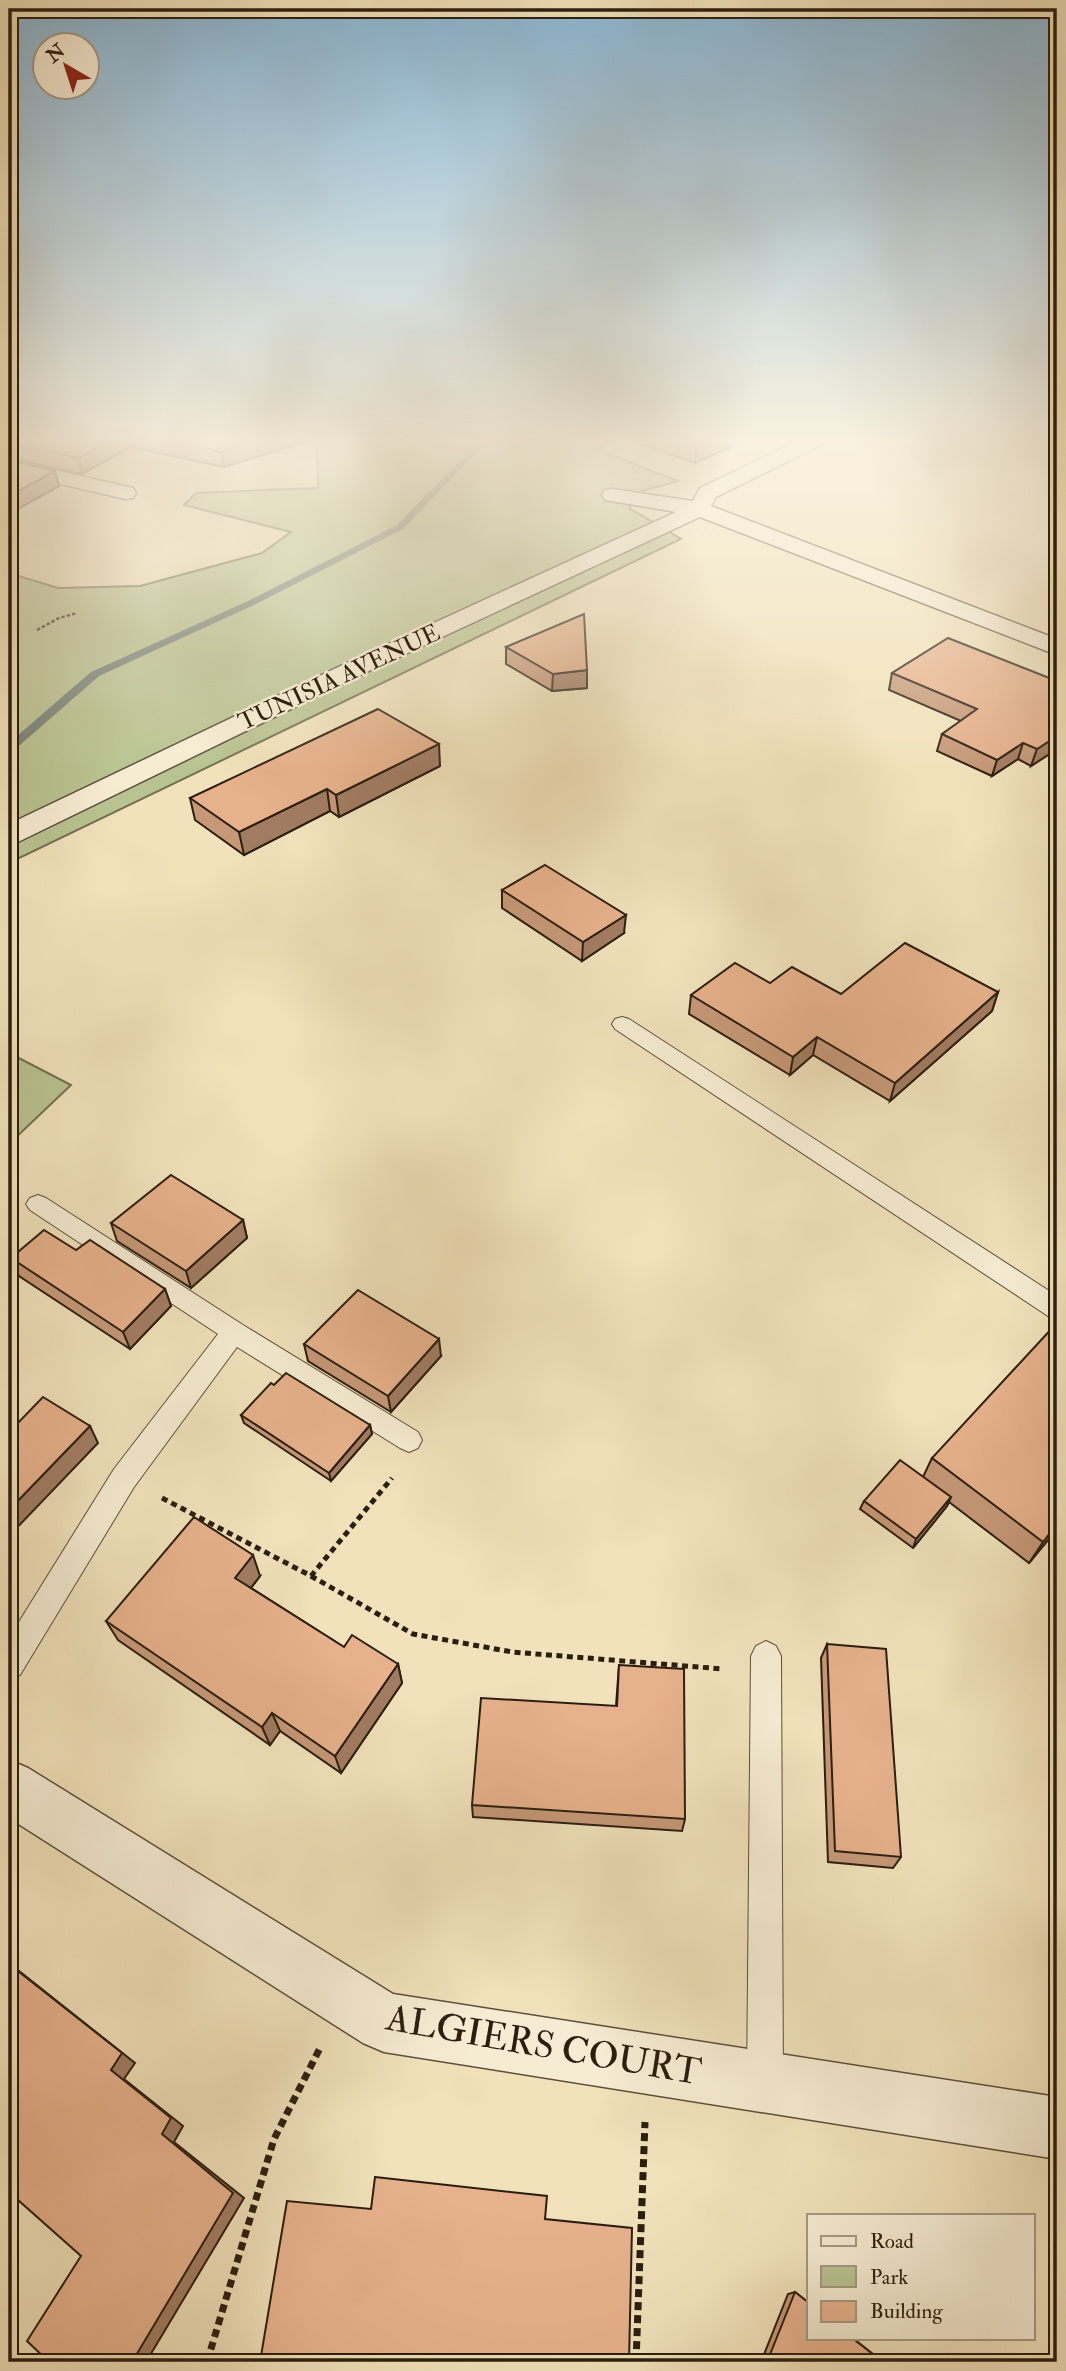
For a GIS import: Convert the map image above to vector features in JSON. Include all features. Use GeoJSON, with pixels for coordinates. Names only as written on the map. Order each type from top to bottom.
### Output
{"type":"FeatureCollection","features":[{"type":"Feature","properties":{"kind":"street","name":"TUNISIA AVENUE"},"geometry":{"type":"LineString","coordinates":[[9,835],[360,666],[607,552]]}},
{"type":"Feature","properties":{"kind":"street"},"geometry":{"type":"LineString","coordinates":[[809,552],[1057,648]]}},
{"type":"Feature","properties":{"kind":"street","name":"ALGIERS COURT"},"geometry":{"type":"LineString","coordinates":[[9,1787],[384,2022],[1057,2128]]}},
{"type":"Feature","properties":{"kind":"lane"},"geometry":{"type":"LineString","coordinates":[[622,1024],[1057,1309]]}},
{"type":"Feature","properties":{"kind":"lane"},"geometry":{"type":"LineString","coordinates":[[38,1204],[234,1332],[409,1440]]}},
{"type":"Feature","properties":{"kind":"lane"},"geometry":{"type":"LineString","coordinates":[[9,1665],[124,1479],[234,1332]]}},
{"type":"Feature","properties":{"kind":"lane"},"geometry":{"type":"LineString","coordinates":[[765,2083],[766,1665]]}},
{"type":"Feature","properties":{"kind":"path"},"geometry":{"type":"LineString","coordinates":[[37,630],[59,618],[77,613]]}},
{"type":"Feature","properties":{"kind":"path"},"geometry":{"type":"LineString","coordinates":[[311,1576],[419,1445],[409,1440]]}},
{"type":"Feature","properties":{"kind":"path"},"geometry":{"type":"LineString","coordinates":[[124,1479],[311,1576],[413,1634],[512,1652],[766,1665]]}},
{"type":"Feature","properties":{"kind":"path"},"geometry":{"type":"LineString","coordinates":[[206,2362],[274,2139],[346,1999]]}},
{"type":"Feature","properties":{"kind":"path"},"geometry":{"type":"LineString","coordinates":[[636,2362],[647,2064]]}},
{"type":"Feature","properties":{"kind":"green space"},"geometry":{"type":"Polygon","coordinates":[[[655,552],[9,863],[9,573],[58,588],[140,586],[262,553],[655,552]]]}},
{"type":"Feature","properties":{"kind":"green space"},"geometry":{"type":"Polygon","coordinates":[[[9,1053],[71,1085],[9,1144],[9,1053]]]}},
{"type":"Feature","properties":{"kind":"building"},"geometry":{"type":"Polygon","coordinates":[[[584,614],[587,670],[553,674],[506,647],[584,614]]]}},
{"type":"Feature","properties":{"kind":"building"},"geometry":{"type":"Polygon","coordinates":[[[948,638],[1057,681],[1057,736],[1037,749],[1023,743],[997,760],[942,734],[977,709],[892,673],[948,638]]]}},
{"type":"Feature","properties":{"kind":"building"},"geometry":{"type":"Polygon","coordinates":[[[378,709],[439,744],[336,795],[327,789],[239,832],[190,798],[378,709]]]}},
{"type":"Feature","properties":{"kind":"building"},"geometry":{"type":"Polygon","coordinates":[[[545,865],[626,915],[583,942],[502,890],[545,865]]]}},
{"type":"Feature","properties":{"kind":"building"},"geometry":{"type":"Polygon","coordinates":[[[905,943],[998,992],[895,1083],[817,1037],[793,1057],[691,995],[735,963],[770,983],[792,967],[841,994],[905,943]]]}},
{"type":"Feature","properties":{"kind":"building"},"geometry":{"type":"Polygon","coordinates":[[[171,1175],[243,1220],[186,1271],[111,1223],[171,1175]]]}},
{"type":"Feature","properties":{"kind":"building"},"geometry":{"type":"Polygon","coordinates":[[[44,1230],[76,1250],[90,1240],[165,1289],[123,1332],[11,1258],[44,1230]]]}},
{"type":"Feature","properties":{"kind":"building"},"geometry":{"type":"Polygon","coordinates":[[[358,1290],[439,1339],[388,1396],[304,1344],[358,1290]]]}},
{"type":"Feature","properties":{"kind":"building"},"geometry":{"type":"Polygon","coordinates":[[[1055,1325],[1057,1524],[1043,1542],[932,1458],[1055,1325]]]}},
{"type":"Feature","properties":{"kind":"building"},"geometry":{"type":"Polygon","coordinates":[[[286,1373],[370,1425],[329,1473],[241,1415],[271,1383],[274,1385],[286,1373]]]}},
{"type":"Feature","properties":{"kind":"building"},"geometry":{"type":"Polygon","coordinates":[[[43,1397],[90,1426],[9,1510],[9,1422],[15,1426],[43,1397]]]}},
{"type":"Feature","properties":{"kind":"building"},"geometry":{"type":"Polygon","coordinates":[[[900,1460],[951,1497],[916,1539],[864,1501],[900,1460]]]}},
{"type":"Feature","properties":{"kind":"building"},"geometry":{"type":"Polygon","coordinates":[[[194,1517],[253,1555],[235,1578],[344,1647],[352,1635],[398,1664],[335,1756],[272,1713],[262,1727],[106,1621],[194,1517]]]}},
{"type":"Feature","properties":{"kind":"building"},"geometry":{"type":"Polygon","coordinates":[[[827,1644],[886,1649],[901,1857],[835,1851],[827,1644]]]}},
{"type":"Feature","properties":{"kind":"building"},"geometry":{"type":"Polygon","coordinates":[[[619,1665],[684,1669],[685,1819],[472,1805],[481,1698],[617,1706],[619,1665]]]}},
{"type":"Feature","properties":{"kind":"building"},"geometry":{"type":"Polygon","coordinates":[[[9,1964],[122,2053],[111,2070],[171,2118],[162,2134],[233,2193],[132,2362],[49,2362],[27,2341],[81,2256],[9,2192],[9,1964]]]}},
{"type":"Feature","properties":{"kind":"building"},"geometry":{"type":"Polygon","coordinates":[[[375,2177],[547,2196],[545,2219],[632,2228],[629,2362],[405,2362],[362,2357],[361,2362],[260,2362],[287,2201],[371,2209],[375,2177]]]}},
{"type":"Feature","properties":{"kind":"building"},"geometry":{"type":"Polygon","coordinates":[[[795,2292],[807,2301],[807,2340],[855,2340],[883,2362],[767,2362],[795,2292]]]}},
{"type":"Feature","properties":{"kind":"waterway"},"geometry":{"type":"LineString","coordinates":[[9,749],[95,674],[251,603],[352,552]]}}]}
